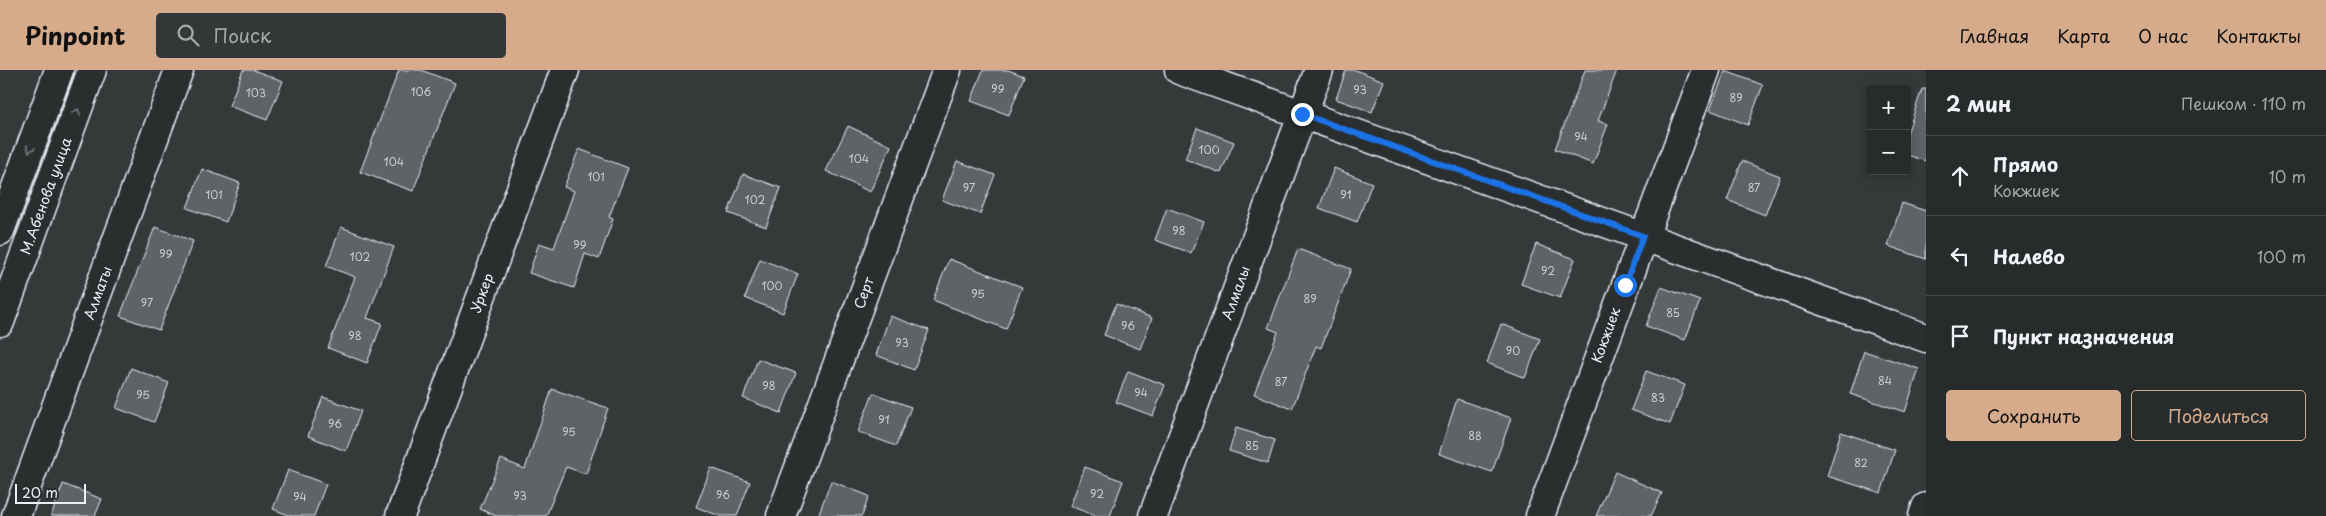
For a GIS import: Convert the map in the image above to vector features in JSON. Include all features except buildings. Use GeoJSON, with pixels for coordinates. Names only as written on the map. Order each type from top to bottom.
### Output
{"type":"FeatureCollection","features":[{"type":"Feature","properties":{"kind":"street"},"geometry":{"type":"LineString","coordinates":[[0,231],[59,70]]}},
{"type":"Feature","properties":{"kind":"street","name":"М.Абенова улица"},"geometry":{"type":"LineString","coordinates":[[0,322],[92,70]]}},
{"type":"Feature","properties":{"kind":"street","name":"Алматы"},"geometry":{"type":"LineString","coordinates":[[16,516],[179,70]]}},
{"type":"Feature","properties":{"kind":"street","name":"Уркер"},"geometry":{"type":"LineString","coordinates":[[400,516],[565,70]]}},
{"type":"Feature","properties":{"kind":"street","name":"Серт"},"geometry":{"type":"LineString","coordinates":[[782,516],[947,70]]}},
{"type":"Feature","properties":{"kind":"street"},"geometry":{"type":"LineString","coordinates":[[1179,70],[1926,338]]}},
{"type":"Feature","properties":{"kind":"street","name":"Алмалы"},"geometry":{"type":"LineString","coordinates":[[1153,516],[1319,70]]}},
{"type":"Feature","properties":{"kind":"street","name":"Кокжиек"},"geometry":{"type":"LineString","coordinates":[[1540,516],[1706,70]]}},
{"type":"Feature","properties":{"kind":"street"},"geometry":{"type":"LineString","coordinates":[[1923,516],[1926,507]]}},
{"type":"Feature","properties":{"kind":"route"},"geometry":{"type":"LineString","coordinates":[[1302,114],[1643,236],[1625,285]]}}]}
